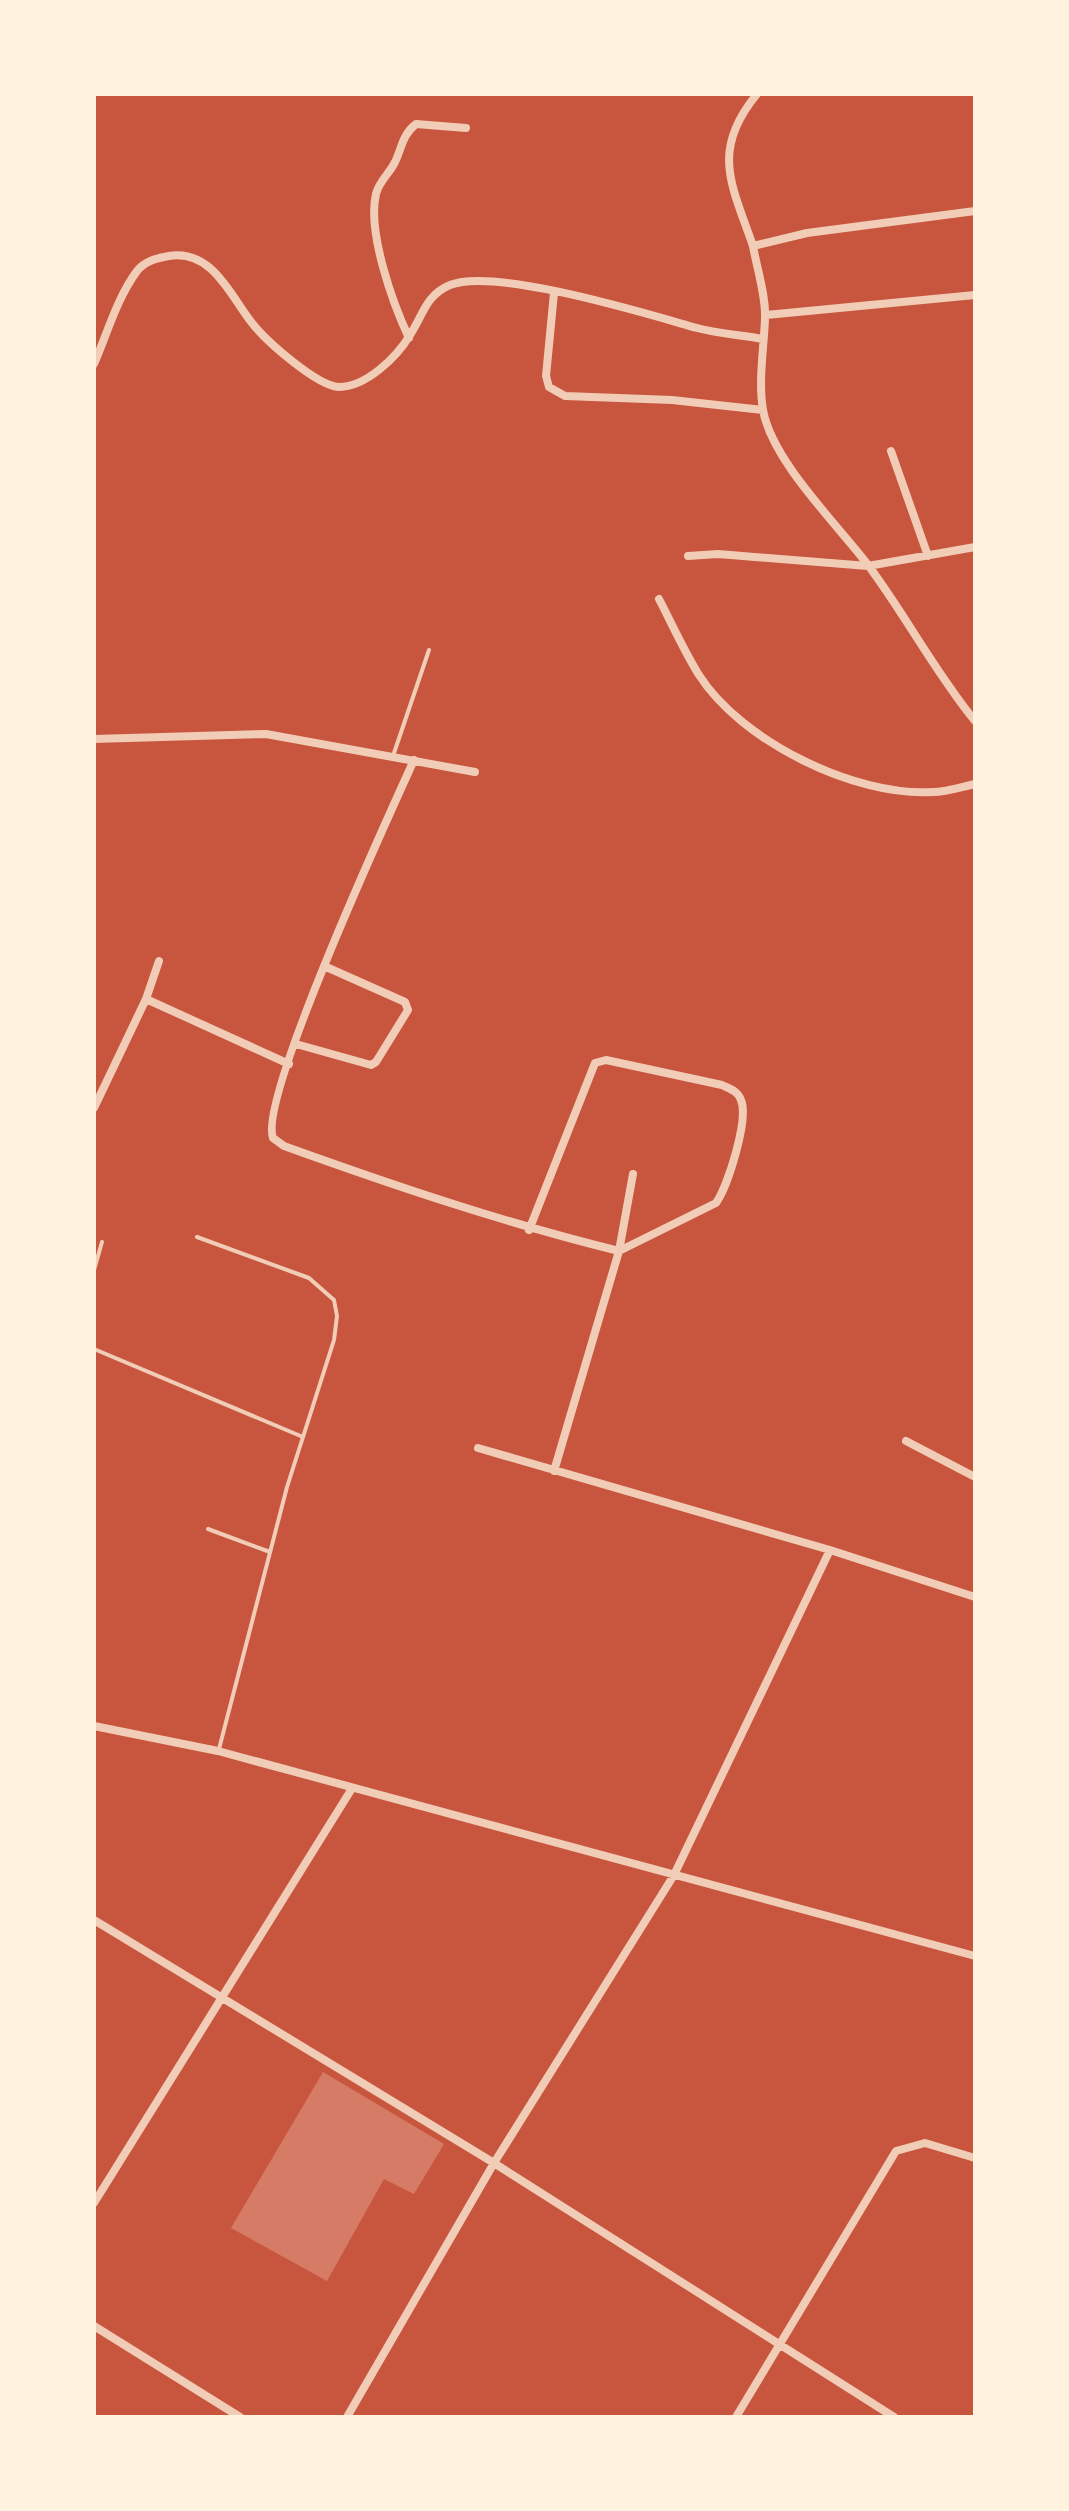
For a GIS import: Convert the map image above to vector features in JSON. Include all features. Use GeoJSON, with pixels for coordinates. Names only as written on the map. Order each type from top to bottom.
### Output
{"type":"FeatureCollection","features":[{"type":"Feature","properties":{"kind":"street"},"geometry":{"type":"LineString","coordinates":[[757,94],[732,135],[727,170],[753,246],[766,315],[763,410],[772,435],[816,504],[868,566],[946,685],[975,721]]}},
{"type":"Feature","properties":{"kind":"street"},"geometry":{"type":"LineString","coordinates":[[409,338],[388,293],[374,209],[376,192],[395,163],[402,141],[416,124],[466,128]]}},
{"type":"Feature","properties":{"kind":"street"},"geometry":{"type":"LineString","coordinates":[[753,246],[807,233],[975,211]]}},
{"type":"Feature","properties":{"kind":"street"},"geometry":{"type":"LineString","coordinates":[[94,364],[118,305],[139,269],[155,258],[178,254],[198,259],[219,275],[254,325],[307,372],[337,387],[357,383],[379,369],[409,338],[432,294],[452,284],[482,279],[643,312],[701,329],[763,339]]}},
{"type":"Feature","properties":{"kind":"street"},"geometry":{"type":"LineString","coordinates":[[554,293],[546,376],[556,392],[763,410]]}},
{"type":"Feature","properties":{"kind":"street"},"geometry":{"type":"LineString","coordinates":[[766,315],[975,295]]}},
{"type":"Feature","properties":{"kind":"street"},"geometry":{"type":"LineString","coordinates":[[891,451],[928,556]]}},
{"type":"Feature","properties":{"kind":"street"},"geometry":{"type":"LineString","coordinates":[[688,556],[718,554],[868,566],[975,547]]}},
{"type":"Feature","properties":{"kind":"street"},"geometry":{"type":"LineString","coordinates":[[659,599],[700,677],[772,744],[821,770],[875,787],[932,793],[975,784]]}},
{"type":"Feature","properties":{"kind":"street"},"geometry":{"type":"LineString","coordinates":[[94,739],[266,734],[475,772]]}},
{"type":"Feature","properties":{"kind":"street"},"geometry":{"type":"LineString","coordinates":[[414,760],[344,911],[289,1064],[271,1127],[273,1138],[529,1230],[619,1251],[716,1203],[742,1126],[743,1103],[737,1092],[722,1085],[612,1061],[595,1063],[529,1230]]}},
{"type":"Feature","properties":{"kind":"street"},"geometry":{"type":"LineString","coordinates":[[94,1108],[146,999],[159,961]]}},
{"type":"Feature","properties":{"kind":"street"},"geometry":{"type":"LineString","coordinates":[[296,1044],[371,1065],[408,1010],[405,1002],[324,966]]}},
{"type":"Feature","properties":{"kind":"street"},"geometry":{"type":"LineString","coordinates":[[146,999],[289,1064]]}},
{"type":"Feature","properties":{"kind":"street"},"geometry":{"type":"LineString","coordinates":[[554,1471],[619,1251],[633,1174]]}},
{"type":"Feature","properties":{"kind":"street"},"geometry":{"type":"LineString","coordinates":[[906,1441],[975,1477]]}},
{"type":"Feature","properties":{"kind":"street"},"geometry":{"type":"LineString","coordinates":[[478,1448],[830,1550],[975,1597]]}},
{"type":"Feature","properties":{"kind":"street"},"geometry":{"type":"LineString","coordinates":[[347,2417],[494,2163],[674,1875],[830,1550]]}},
{"type":"Feature","properties":{"kind":"street"},"geometry":{"type":"LineString","coordinates":[[94,1726],[218,1751],[351,1790],[975,1956]]}},
{"type":"Feature","properties":{"kind":"street"},"geometry":{"type":"LineString","coordinates":[[94,2203],[351,1790]]}},
{"type":"Feature","properties":{"kind":"street"},"geometry":{"type":"LineString","coordinates":[[94,1920],[494,2163],[894,2417]]}},
{"type":"Feature","properties":{"kind":"street"},"geometry":{"type":"LineString","coordinates":[[736,2417],[896,2151],[925,2143],[975,2158]]}},
{"type":"Feature","properties":{"kind":"street"},"geometry":{"type":"LineString","coordinates":[[94,2326],[240,2417]]}},
{"type":"Feature","properties":{"kind":"lane"},"geometry":{"type":"LineString","coordinates":[[393,756],[429,650]]}},
{"type":"Feature","properties":{"kind":"lane"},"geometry":{"type":"LineString","coordinates":[[197,1237],[309,1278],[334,1300],[334,1340],[270,1552],[218,1751]]}},
{"type":"Feature","properties":{"kind":"lane"},"geometry":{"type":"LineString","coordinates":[[94,1270],[102,1242]]}},
{"type":"Feature","properties":{"kind":"lane"},"geometry":{"type":"LineString","coordinates":[[94,1349],[303,1437]]}},
{"type":"Feature","properties":{"kind":"lane"},"geometry":{"type":"LineString","coordinates":[[208,1529],[270,1552]]}},
{"type":"Feature","properties":{"kind":"building"},"geometry":{"type":"Polygon","coordinates":[[[323,2072],[444,2144],[414,2194],[384,2179],[327,2281],[231,2228],[323,2072]]]}}]}
